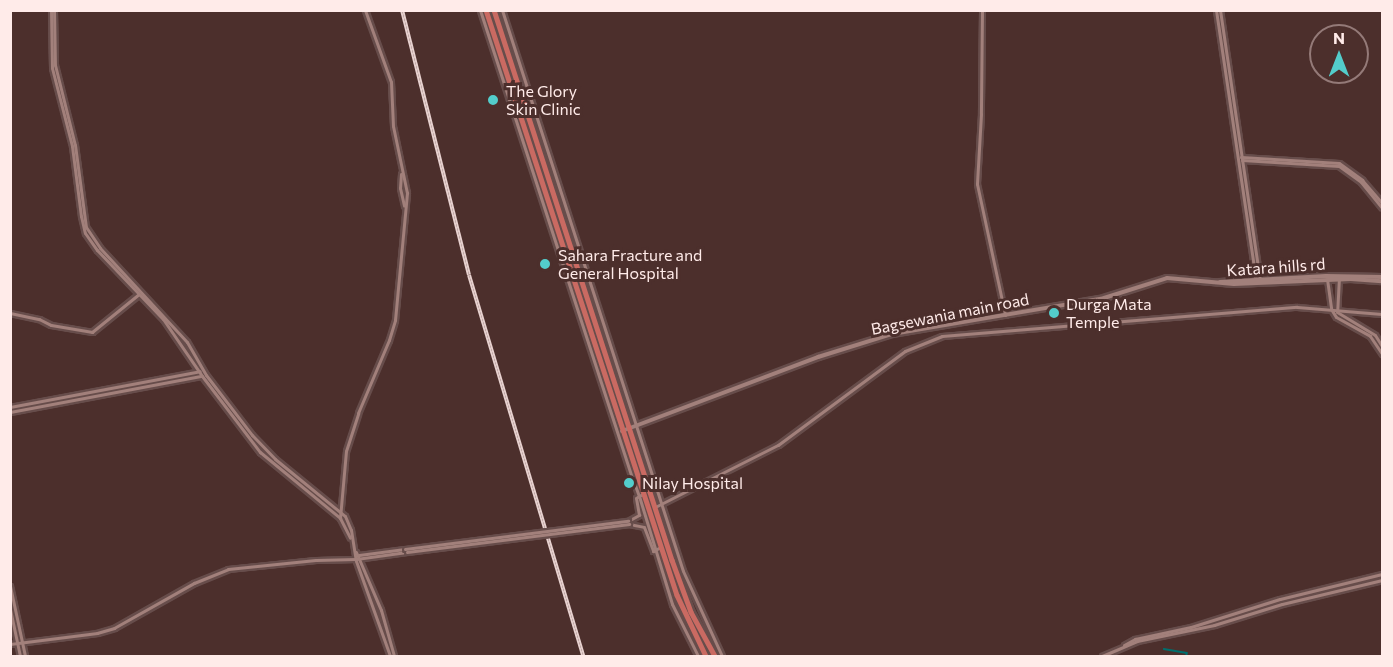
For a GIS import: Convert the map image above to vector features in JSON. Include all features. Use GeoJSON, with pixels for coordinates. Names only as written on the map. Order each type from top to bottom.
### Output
{"type":"FeatureCollection","features":[{"type":"Feature","properties":{"kind":"main road"},"geometry":{"type":"LineString","coordinates":[[486,10],[657,549],[706,657]]}},
{"type":"Feature","properties":{"kind":"main road"},"geometry":{"type":"LineString","coordinates":[[494,10],[686,599],[715,657]]}},
{"type":"Feature","properties":{"kind":"main road","name":"Bagsewania main road"},"geometry":{"type":"LineString","coordinates":[[636,426],[824,355],[892,334],[1104,298],[1167,278],[1220,282]]}},
{"type":"Feature","properties":{"kind":"main road","name":"Katara hills rd"},"geometry":{"type":"LineString","coordinates":[[1220,282],[1326,278],[1383,279]]}},
{"type":"Feature","properties":{"kind":"main road"},"geometry":{"type":"LineString","coordinates":[[620,429],[636,426]]}},
{"type":"Feature","properties":{"kind":"street"},"geometry":{"type":"LineString","coordinates":[[53,10],[51,61],[72,146],[83,228],[97,250],[162,316]]}},
{"type":"Feature","properties":{"kind":"street"},"geometry":{"type":"LineString","coordinates":[[53,10],[57,72],[75,145],[86,227],[100,248],[162,316],[260,452],[340,518],[351,539],[392,657]]}},
{"type":"Feature","properties":{"kind":"street"},"geometry":{"type":"LineString","coordinates":[[340,518],[346,451],[358,413],[389,340],[395,320],[407,191],[393,126],[391,82],[365,10]]}},
{"type":"Feature","properties":{"kind":"street"},"geometry":{"type":"LineString","coordinates":[[480,10],[620,429]]}},
{"type":"Feature","properties":{"kind":"street"},"geometry":{"type":"LineString","coordinates":[[502,10],[687,581],[722,657]]}},
{"type":"Feature","properties":{"kind":"street"},"geometry":{"type":"LineString","coordinates":[[982,10],[981,114],[977,184],[1005,315]]}},
{"type":"Feature","properties":{"kind":"street"},"geometry":{"type":"LineString","coordinates":[[1218,10],[1258,280]]}},
{"type":"Feature","properties":{"kind":"street"},"geometry":{"type":"LineString","coordinates":[[1239,158],[1339,164],[1362,180],[1383,203]]}},
{"type":"Feature","properties":{"kind":"street"},"geometry":{"type":"LineString","coordinates":[[1239,158],[1339,166],[1361,182],[1383,208]]}},
{"type":"Feature","properties":{"kind":"street"},"geometry":{"type":"LineString","coordinates":[[402,172],[400,188],[404,207]]}},
{"type":"Feature","properties":{"kind":"street"},"geometry":{"type":"LineString","coordinates":[[1326,278],[1331,309]]}},
{"type":"Feature","properties":{"kind":"street"},"geometry":{"type":"LineString","coordinates":[[1336,313],[1339,278]]}},
{"type":"Feature","properties":{"kind":"street"},"geometry":{"type":"LineString","coordinates":[[1328,287],[1338,287]]}},
{"type":"Feature","properties":{"kind":"street"},"geometry":{"type":"LineString","coordinates":[[10,313],[39,319],[51,326],[92,332],[139,294]]}},
{"type":"Feature","properties":{"kind":"street"},"geometry":{"type":"LineString","coordinates":[[655,507],[784,442],[905,351],[942,336],[1297,308],[1331,309],[1373,339],[1383,354]]}},
{"type":"Feature","properties":{"kind":"street"},"geometry":{"type":"LineString","coordinates":[[1336,313],[1383,314]]}},
{"type":"Feature","properties":{"kind":"street"},"geometry":{"type":"LineString","coordinates":[[1336,313],[1375,335],[1383,346]]}},
{"type":"Feature","properties":{"kind":"street"},"geometry":{"type":"LineString","coordinates":[[10,407],[201,371]]}},
{"type":"Feature","properties":{"kind":"street"},"geometry":{"type":"LineString","coordinates":[[204,375],[252,435],[272,456],[341,511],[351,530],[351,539]]}},
{"type":"Feature","properties":{"kind":"street"},"geometry":{"type":"LineString","coordinates":[[10,412],[204,375]]}},
{"type":"Feature","properties":{"kind":"street"},"geometry":{"type":"LineString","coordinates":[[628,522],[639,514],[636,498],[641,495]]}},
{"type":"Feature","properties":{"kind":"street"},"geometry":{"type":"LineString","coordinates":[[10,644],[97,633],[114,628],[194,583],[228,569],[356,557],[628,522],[644,527],[657,549],[671,600],[698,657]]}},
{"type":"Feature","properties":{"kind":"street"},"geometry":{"type":"LineString","coordinates":[[1158,636],[1280,599],[1383,574]]}},
{"type":"Feature","properties":{"kind":"street"},"geometry":{"type":"LineString","coordinates":[[1102,657],[1131,642],[1214,625],[1282,604],[1383,580]]}},
{"type":"Feature","properties":{"kind":"street"},"geometry":{"type":"LineString","coordinates":[[11,590],[20,657]]}},
{"type":"Feature","properties":{"kind":"street"},"geometry":{"type":"LineString","coordinates":[[10,609],[25,657]]}},
{"type":"Feature","properties":{"kind":"waterway"},"geometry":{"type":"LineString","coordinates":[[1164,649],[1187,653],[1187,656]]}},
{"type":"Feature","properties":{"kind":"railway"},"geometry":{"type":"LineString","coordinates":[[402,10],[469,275],[583,656]]}},
{"type":"Feature","properties":{"kind":"place","name":"The Glory Skin Clinic"},"geometry":{"type":"Point","coordinates":[493,100]}},
{"type":"Feature","properties":{"kind":"place","name":"Sahara Fracture and General Hospital"},"geometry":{"type":"Point","coordinates":[545,264]}},
{"type":"Feature","properties":{"kind":"place","name":"Durga Mata Temple"},"geometry":{"type":"Point","coordinates":[1054,313]}},
{"type":"Feature","properties":{"kind":"place","name":"Nilay Hospital"},"geometry":{"type":"Point","coordinates":[629,483]}}]}
